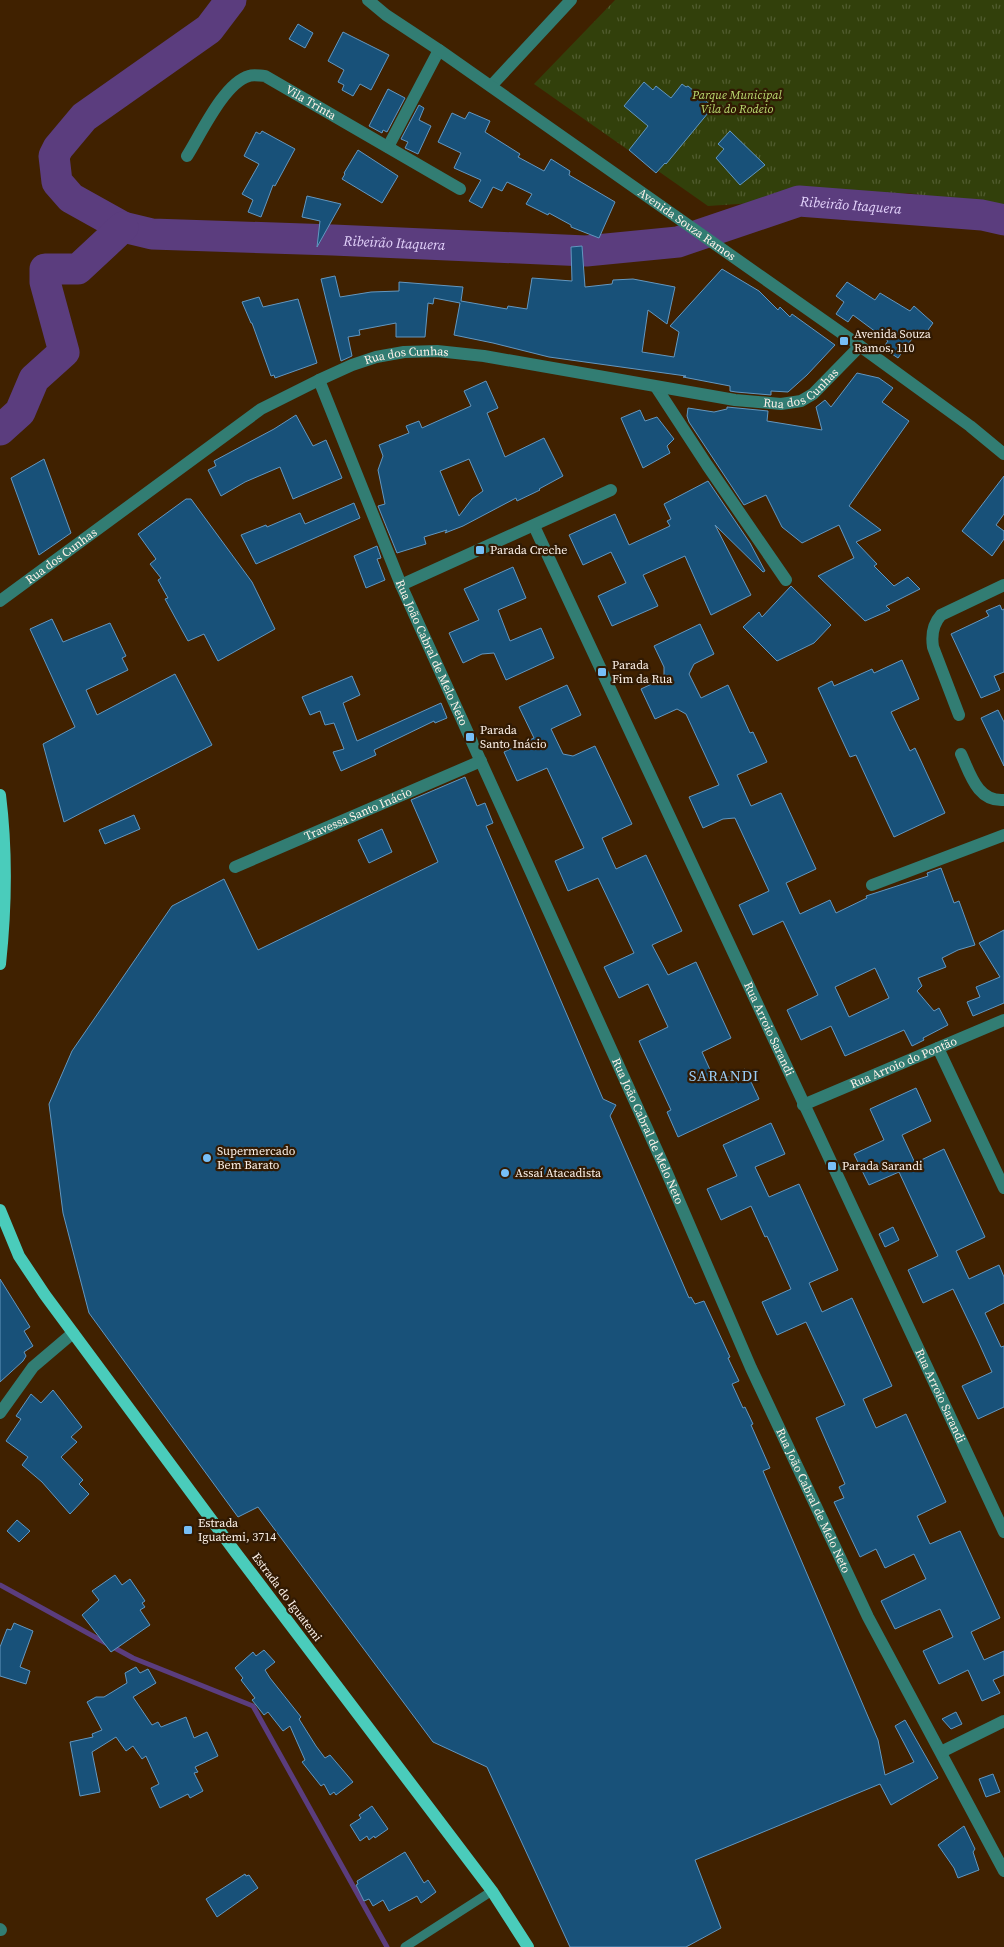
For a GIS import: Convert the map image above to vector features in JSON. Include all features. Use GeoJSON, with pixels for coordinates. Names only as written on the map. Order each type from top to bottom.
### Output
{"type":"FeatureCollection","features":[{"type":"Feature","properties":{"kind":"main road"},"geometry":{"type":"LineString","coordinates":[[0,795],[4,828],[4,900],[0,964]]}},
{"type":"Feature","properties":{"kind":"main road","name":"Estrada do Iguatemi"},"geometry":{"type":"LineString","coordinates":[[1,1218],[19,1256],[72,1333],[492,1891],[528,1947]]}},
{"type":"Feature","properties":{"kind":"street","name":"Avenida Souza Ramos"},"geometry":{"type":"LineString","coordinates":[[368,0],[386,15],[439,50],[860,346],[970,426],[1004,454]]}},
{"type":"Feature","properties":{"kind":"street"},"geometry":{"type":"LineString","coordinates":[[490,86],[571,0]]}},
{"type":"Feature","properties":{"kind":"street"},"geometry":{"type":"LineString","coordinates":[[388,147],[439,50]]}},
{"type":"Feature","properties":{"kind":"street","name":"Vila Trinta"},"geometry":{"type":"LineString","coordinates":[[187,156],[234,85],[251,75],[265,76],[460,189]]}},
{"type":"Feature","properties":{"kind":"street","name":"Rua dos Cunhas"},"geometry":{"type":"LineString","coordinates":[[0,601],[262,409],[319,380],[352,365],[376,357],[404,352],[437,351],[536,364],[735,400],[792,404],[813,394],[860,346]]}},
{"type":"Feature","properties":{"kind":"street","name":"Rua João Cabral de Melo Neto"},"geometry":{"type":"LineString","coordinates":[[319,380],[401,585],[664,1166],[751,1368],[868,1617],[1004,1871]]}},
{"type":"Feature","properties":{"kind":"street"},"geometry":{"type":"LineString","coordinates":[[656,387],[786,580]]}},
{"type":"Feature","properties":{"kind":"street"},"geometry":{"type":"LineString","coordinates":[[401,585],[611,490]]}},
{"type":"Feature","properties":{"kind":"street","name":"Rua Arroio Sarandi"},"geometry":{"type":"LineString","coordinates":[[534,526],[1004,1532]]}},
{"type":"Feature","properties":{"kind":"street"},"geometry":{"type":"LineString","coordinates":[[959,715],[933,647],[932,637],[936,620],[942,615],[1004,585]]}},
{"type":"Feature","properties":{"kind":"street"},"geometry":{"type":"LineString","coordinates":[[961,754],[977,789],[992,798],[1004,800]]}},
{"type":"Feature","properties":{"kind":"street","name":"Travessa Santo Inácio"},"geometry":{"type":"LineString","coordinates":[[235,867],[481,761]]}},
{"type":"Feature","properties":{"kind":"street"},"geometry":{"type":"LineString","coordinates":[[872,885],[1004,835]]}},
{"type":"Feature","properties":{"kind":"street","name":"Rua Arroio do Pontão"},"geometry":{"type":"LineString","coordinates":[[803,1105],[1004,1020]]}},
{"type":"Feature","properties":{"kind":"street"},"geometry":{"type":"LineString","coordinates":[[938,1048],[1004,1188]]}},
{"type":"Feature","properties":{"kind":"street"},"geometry":{"type":"LineString","coordinates":[[0,1413],[33,1367],[72,1333]]}},
{"type":"Feature","properties":{"kind":"street"},"geometry":{"type":"LineString","coordinates":[[941,1752],[1004,1721]]}},
{"type":"Feature","properties":{"kind":"lane"},"geometry":{"type":"LineString","coordinates":[[405,1947],[492,1891]]}},
{"type":"Feature","properties":{"kind":"green space","name":"Parque Municipal Vila do Rodeio"},"geometry":{"type":"Polygon","coordinates":[[[615,0],[1004,0],[1004,209],[908,193],[708,206],[534,84],[615,0]]]}},
{"type":"Feature","properties":{"kind":"building"},"geometry":{"type":"Polygon","coordinates":[[[298,24],[313,33],[305,48],[289,39],[298,24]]]}},
{"type":"Feature","properties":{"kind":"building"},"geometry":{"type":"Polygon","coordinates":[[[343,32],[389,55],[371,90],[360,84],[353,96],[342,90],[344,85],[338,82],[344,70],[328,61],[343,32]]]}},
{"type":"Feature","properties":{"kind":"building"},"geometry":{"type":"Polygon","coordinates":[[[644,82],[653,90],[656,86],[671,98],[682,84],[686,87],[688,86],[713,107],[666,164],[656,173],[629,150],[648,126],[624,106],[644,82]]]}},
{"type":"Feature","properties":{"kind":"building"},"geometry":{"type":"Polygon","coordinates":[[[388,89],[405,98],[387,132],[383,130],[382,133],[369,126],[388,89]]]}},
{"type":"Feature","properties":{"kind":"building"},"geometry":{"type":"Polygon","coordinates":[[[419,105],[424,108],[419,120],[431,126],[418,154],[405,148],[408,142],[401,139],[419,105]]]}},
{"type":"Feature","properties":{"kind":"building"},"geometry":{"type":"Polygon","coordinates":[[[469,112],[490,121],[485,132],[520,154],[518,157],[544,171],[551,159],[570,171],[569,175],[615,202],[599,238],[571,227],[571,225],[549,213],[548,215],[526,204],[532,194],[507,182],[502,191],[493,187],[482,208],[469,201],[481,180],[454,168],[461,153],[438,142],[452,113],[465,119],[469,112]]]}},
{"type":"Feature","properties":{"kind":"building"},"geometry":{"type":"Polygon","coordinates":[[[262,131],[295,149],[275,186],[273,185],[261,217],[248,212],[253,200],[242,194],[259,164],[244,156],[256,132],[260,134],[262,131]]]}},
{"type":"Feature","properties":{"kind":"building"},"geometry":{"type":"Polygon","coordinates":[[[730,131],[765,165],[740,185],[716,158],[724,149],[718,144],[730,131]]]}},
{"type":"Feature","properties":{"kind":"building"},"geometry":{"type":"Polygon","coordinates":[[[358,150],[398,176],[382,203],[342,179],[358,150]]]}},
{"type":"Feature","properties":{"kind":"building"},"geometry":{"type":"Polygon","coordinates":[[[307,196],[341,204],[317,247],[320,221],[302,217],[307,196]]]}},
{"type":"Feature","properties":{"kind":"building"},"geometry":{"type":"Polygon","coordinates":[[[582,246],[585,287],[612,284],[613,280],[633,279],[675,287],[667,324],[648,310],[642,352],[674,357],[679,332],[670,326],[722,269],[759,291],[778,310],[780,307],[790,317],[792,314],[835,345],[788,392],[771,391],[771,395],[736,392],[730,391],[730,386],[683,377],[686,376],[549,357],[454,335],[460,303],[434,298],[433,304],[428,303],[425,337],[396,337],[396,323],[359,330],[360,335],[348,337],[352,356],[341,361],[321,279],[335,276],[340,297],[371,292],[399,291],[399,282],[463,287],[461,301],[507,309],[508,306],[527,309],[532,278],[572,281],[571,247],[582,246]]]}},
{"type":"Feature","properties":{"kind":"building"},"geometry":{"type":"Polygon","coordinates":[[[847,282],[875,300],[880,293],[910,311],[914,306],[933,323],[923,337],[917,332],[898,358],[883,348],[888,341],[853,315],[848,322],[836,314],[844,302],[836,296],[847,282]]]}},
{"type":"Feature","properties":{"kind":"building"},"geometry":{"type":"Polygon","coordinates":[[[259,297],[263,307],[298,299],[317,363],[275,378],[274,375],[271,376],[252,323],[242,302],[259,297]]]}},
{"type":"Feature","properties":{"kind":"building"},"geometry":{"type":"Polygon","coordinates":[[[857,373],[879,378],[893,388],[882,402],[909,421],[849,506],[881,530],[856,542],[877,564],[874,566],[894,586],[908,577],[920,589],[886,606],[890,610],[865,621],[818,576],[854,558],[839,525],[802,543],[782,527],[766,495],[744,505],[689,422],[687,416],[688,408],[714,412],[727,409],[727,407],[768,411],[767,421],[822,430],[816,407],[825,400],[831,407],[857,373]]]}},
{"type":"Feature","properties":{"kind":"building"},"geometry":{"type":"Polygon","coordinates":[[[486,381],[498,408],[487,413],[505,457],[544,438],[563,476],[540,490],[517,501],[516,498],[463,526],[445,533],[447,530],[424,537],[426,544],[397,553],[378,506],[385,504],[378,470],[383,456],[379,445],[409,433],[406,426],[419,421],[422,428],[471,406],[464,391],[486,381]],[[469,459],[440,471],[459,516],[472,499],[483,491],[469,459]]]}},
{"type":"Feature","properties":{"kind":"building"},"geometry":{"type":"Polygon","coordinates":[[[640,410],[645,421],[657,417],[674,439],[667,446],[670,453],[643,468],[621,418],[640,410]]]}},
{"type":"Feature","properties":{"kind":"building"},"geometry":{"type":"Polygon","coordinates":[[[296,415],[313,446],[326,440],[342,478],[293,499],[280,467],[245,482],[221,496],[208,470],[216,466],[214,461],[296,415]]]}},
{"type":"Feature","properties":{"kind":"building"},"geometry":{"type":"Polygon","coordinates":[[[44,459],[71,533],[39,555],[11,478],[44,459]]]}},
{"type":"Feature","properties":{"kind":"building"},"geometry":{"type":"Polygon","coordinates":[[[1004,476],[1004,514],[996,525],[1004,531],[1004,539],[992,556],[962,531],[1004,476]]]}},
{"type":"Feature","properties":{"kind":"building"},"geometry":{"type":"Polygon","coordinates":[[[708,481],[750,543],[765,571],[763,572],[715,525],[751,595],[711,615],[685,556],[643,575],[658,606],[612,626],[598,596],[626,583],[611,552],[583,565],[569,535],[615,514],[629,545],[670,526],[667,521],[671,519],[664,504],[708,481]]]}},
{"type":"Feature","properties":{"kind":"building"},"geometry":{"type":"Polygon","coordinates":[[[186,499],[191,499],[252,582],[275,629],[218,661],[204,634],[188,641],[165,599],[168,598],[158,580],[161,578],[150,564],[156,559],[138,534],[186,499]]]}},
{"type":"Feature","properties":{"kind":"building"},"geometry":{"type":"Polygon","coordinates":[[[354,503],[360,518],[256,564],[241,535],[266,525],[267,527],[300,513],[305,524],[354,503]]]}},
{"type":"Feature","properties":{"kind":"building"},"geometry":{"type":"Polygon","coordinates":[[[377,546],[381,558],[377,559],[385,580],[366,588],[354,556],[377,546]]]}},
{"type":"Feature","properties":{"kind":"building"},"geometry":{"type":"Polygon","coordinates":[[[513,567],[526,598],[498,610],[510,641],[541,628],[554,658],[506,680],[494,653],[482,654],[463,663],[449,633],[479,620],[464,589],[513,567]]]}},
{"type":"Feature","properties":{"kind":"building"},"geometry":{"type":"Polygon","coordinates":[[[791,586],[831,625],[814,643],[777,661],[743,627],[759,612],[762,617],[791,586]]]}},
{"type":"Feature","properties":{"kind":"building"},"geometry":{"type":"Polygon","coordinates":[[[1000,605],[1002,610],[1004,609],[1004,672],[994,676],[1000,690],[981,698],[951,634],[989,616],[986,611],[1000,605]]]}},
{"type":"Feature","properties":{"kind":"building"},"geometry":{"type":"Polygon","coordinates":[[[52,619],[63,642],[110,623],[126,656],[122,658],[128,670],[86,690],[97,715],[175,674],[212,745],[64,822],[43,744],[75,727],[30,629],[52,619]]]}},
{"type":"Feature","properties":{"kind":"building"},"geometry":{"type":"Polygon","coordinates":[[[700,624],[714,654],[694,664],[689,674],[701,698],[728,685],[750,733],[753,732],[767,762],[737,775],[751,806],[781,793],[816,869],[786,883],[800,914],[830,900],[836,913],[867,898],[866,896],[928,876],[927,873],[941,868],[954,903],[959,901],[975,945],[958,950],[942,958],[946,967],[918,978],[922,986],[917,991],[934,1011],[939,1008],[948,1025],[912,1046],[904,1030],[845,1056],[831,1026],[801,1040],[787,1010],[818,995],[783,921],[753,935],[739,905],[769,891],[735,818],[723,819],[703,828],[689,797],[719,785],[686,714],[677,709],[655,719],[641,689],[664,678],[664,667],[654,646],[700,624]],[[875,968],[835,987],[849,1017],[889,998],[875,968]]]}},
{"type":"Feature","properties":{"kind":"building"},"geometry":{"type":"Polygon","coordinates":[[[902,660],[919,699],[891,712],[910,751],[915,748],[945,813],[894,837],[856,755],[850,757],[818,688],[832,681],[834,686],[872,669],[874,673],[902,660]]]}},
{"type":"Feature","properties":{"kind":"building"},"geometry":{"type":"Polygon","coordinates":[[[352,676],[360,695],[343,703],[357,741],[441,703],[447,718],[435,723],[434,721],[374,750],[376,755],[341,771],[333,752],[344,749],[334,723],[325,725],[320,711],[310,715],[302,697],[352,676]]]}},
{"type":"Feature","properties":{"kind":"building"},"geometry":{"type":"Polygon","coordinates":[[[567,685],[581,715],[551,729],[563,754],[573,756],[595,746],[632,824],[602,838],[616,869],[646,855],[682,931],[652,945],[668,975],[696,962],[731,1038],[702,1052],[716,1083],[745,1069],[759,1099],[678,1137],[667,1112],[671,1110],[639,1041],[668,1027],[648,984],[619,998],[604,967],[634,953],[598,878],[568,891],[555,861],[584,848],[547,768],[517,781],[504,752],[534,738],[519,707],[567,685]]]}},
{"type":"Feature","properties":{"kind":"building"},"geometry":{"type":"Polygon","coordinates":[[[998,710],[1004,722],[1004,766],[981,718],[998,710]]]}},
{"type":"Feature","properties":{"kind":"building","name":"Assaí Atacadista"},"geometry":{"type":"Polygon","coordinates":[[[465,777],[477,806],[485,803],[493,823],[486,826],[603,1099],[616,1105],[610,1116],[689,1298],[691,1297],[695,1304],[704,1301],[730,1357],[728,1358],[739,1381],[732,1384],[753,1424],[751,1425],[770,1468],[763,1471],[878,1740],[885,1775],[914,1762],[895,1726],[905,1720],[938,1778],[891,1805],[880,1784],[695,1860],[721,1928],[686,1947],[570,1947],[487,1767],[433,1742],[258,1507],[238,1517],[89,1313],[63,1213],[49,1104],[72,1051],[172,906],[224,879],[258,950],[438,862],[411,800],[465,777]]]}},
{"type":"Feature","properties":{"kind":"building"},"geometry":{"type":"Polygon","coordinates":[[[134,815],[140,829],[105,844],[99,830],[134,815]]]}},
{"type":"Feature","properties":{"kind":"building"},"geometry":{"type":"Polygon","coordinates":[[[382,829],[392,852],[369,863],[358,840],[382,829]]]}},
{"type":"Feature","properties":{"kind":"building"},"geometry":{"type":"Polygon","coordinates":[[[1004,930],[1004,1003],[973,1016],[967,1002],[980,997],[976,987],[1000,977],[979,943],[1004,930]]]}},
{"type":"Feature","properties":{"kind":"building"},"geometry":{"type":"Polygon","coordinates":[[[916,1088],[931,1121],[902,1135],[915,1163],[944,1149],[985,1237],[956,1251],[969,1279],[999,1265],[1004,1277],[1004,1303],[985,1313],[1001,1347],[1004,1346],[1004,1407],[978,1419],[962,1386],[992,1372],[953,1289],[923,1303],[908,1270],[938,1256],[899,1172],[869,1185],[854,1154],[884,1140],[870,1109],[916,1088]]]}},
{"type":"Feature","properties":{"kind":"building"},"geometry":{"type":"Polygon","coordinates":[[[771,1123],[785,1154],[755,1167],[769,1197],[799,1184],[838,1270],[809,1283],[822,1312],[852,1298],[892,1386],[863,1399],[876,1428],[906,1414],[946,1502],[917,1516],[930,1544],[960,1531],[1000,1618],[971,1632],[984,1660],[1004,1651],[1004,1675],[993,1680],[1000,1693],[982,1701],[968,1670],[939,1684],[923,1651],[953,1637],[940,1609],[895,1629],[881,1601],[926,1579],[914,1554],[885,1568],[876,1549],[860,1557],[834,1502],[844,1498],[839,1487],[845,1484],[816,1418],[845,1405],[806,1322],[777,1335],[762,1302],[791,1289],[751,1206],[721,1220],[707,1189],[737,1176],[723,1145],[771,1123]]]}},
{"type":"Feature","properties":{"kind":"building"},"geometry":{"type":"Polygon","coordinates":[[[893,1227],[899,1240],[885,1247],[879,1234],[893,1227]]]}},
{"type":"Feature","properties":{"kind":"building"},"geometry":{"type":"Polygon","coordinates":[[[0,1279],[30,1327],[24,1331],[33,1346],[24,1352],[26,1356],[23,1361],[0,1382],[0,1279]]]}},
{"type":"Feature","properties":{"kind":"building"},"geometry":{"type":"Polygon","coordinates":[[[53,1390],[82,1427],[71,1437],[77,1442],[61,1457],[83,1480],[79,1484],[89,1494],[70,1514],[42,1482],[22,1465],[28,1457],[6,1441],[21,1419],[16,1416],[31,1394],[41,1403],[53,1390]]]}},
{"type":"Feature","properties":{"kind":"building"},"geometry":{"type":"Polygon","coordinates":[[[17,1520],[30,1531],[19,1542],[7,1531],[17,1520]]]}},
{"type":"Feature","properties":{"kind":"building"},"geometry":{"type":"Polygon","coordinates":[[[115,1575],[122,1585],[130,1579],[145,1601],[142,1603],[145,1607],[140,1610],[150,1625],[111,1652],[82,1615],[99,1600],[92,1591],[115,1575]]]}},
{"type":"Feature","properties":{"kind":"building"},"geometry":{"type":"Polygon","coordinates":[[[14,1623],[33,1631],[20,1667],[30,1671],[26,1684],[0,1676],[0,1647],[7,1629],[11,1630],[14,1623]]]}},
{"type":"Feature","properties":{"kind":"building"},"geometry":{"type":"Polygon","coordinates":[[[264,1650],[275,1662],[265,1670],[270,1678],[301,1717],[299,1719],[325,1758],[330,1755],[353,1782],[336,1795],[334,1792],[330,1795],[324,1784],[321,1786],[302,1762],[305,1760],[290,1726],[283,1731],[268,1712],[264,1715],[252,1700],[255,1698],[241,1680],[243,1678],[235,1668],[253,1652],[256,1656],[264,1650]]]}},
{"type":"Feature","properties":{"kind":"building"},"geometry":{"type":"Polygon","coordinates":[[[136,1667],[140,1673],[148,1669],[156,1683],[133,1697],[152,1725],[158,1722],[161,1727],[186,1717],[194,1738],[207,1732],[218,1756],[195,1767],[198,1772],[194,1773],[203,1791],[190,1798],[188,1794],[160,1808],[151,1788],[159,1784],[146,1756],[142,1759],[133,1746],[126,1751],[116,1737],[92,1752],[100,1792],[80,1796],[70,1742],[93,1737],[92,1734],[102,1730],[87,1702],[96,1697],[104,1697],[127,1683],[125,1673],[136,1667]]]}},
{"type":"Feature","properties":{"kind":"building"},"geometry":{"type":"Polygon","coordinates":[[[956,1712],[962,1724],[951,1729],[942,1719],[956,1712]]]}},
{"type":"Feature","properties":{"kind":"building"},"geometry":{"type":"Polygon","coordinates":[[[993,1774],[1000,1792],[986,1797],[979,1779],[993,1774]]]}},
{"type":"Feature","properties":{"kind":"building"},"geometry":{"type":"Polygon","coordinates":[[[372,1806],[388,1829],[375,1838],[374,1836],[369,1840],[367,1836],[360,1841],[350,1825],[361,1818],[359,1815],[372,1806]]]}},
{"type":"Feature","properties":{"kind":"building"},"geometry":{"type":"Polygon","coordinates":[[[964,1826],[975,1849],[973,1852],[979,1870],[958,1878],[954,1868],[938,1845],[964,1826]]]}},
{"type":"Feature","properties":{"kind":"building"},"geometry":{"type":"Polygon","coordinates":[[[405,1852],[424,1883],[428,1880],[436,1892],[421,1903],[417,1896],[389,1911],[383,1900],[373,1906],[369,1899],[364,1901],[356,1885],[358,1884],[357,1881],[405,1852]]]}},
{"type":"Feature","properties":{"kind":"building"},"geometry":{"type":"Polygon","coordinates":[[[245,1874],[246,1876],[249,1875],[258,1888],[217,1917],[206,1899],[245,1874]]]}},
{"type":"Feature","properties":{"kind":"waterway","name":"Ribeirão Itaquera"},"geometry":{"type":"LineString","coordinates":[[231,0],[209,29],[84,117],[58,148],[54,156],[57,182],[71,198],[123,227],[152,234],[586,251],[678,242],[799,201],[982,215],[1004,220]]}},
{"type":"Feature","properties":{"kind":"waterway"},"geometry":{"type":"LineString","coordinates":[[0,430],[20,412],[34,379],[64,352],[45,282],[45,269],[78,269],[123,227]]}},
{"type":"Feature","properties":{"kind":"waterway"},"geometry":{"type":"LineString","coordinates":[[0,1585],[133,1658],[253,1706],[387,1947]]}},
{"type":"Feature","properties":{"kind":"place","name":"Avenida Souza Ramos, 110"},"geometry":{"type":"Point","coordinates":[844,341]}},
{"type":"Feature","properties":{"kind":"place","name":"Parada Creche"},"geometry":{"type":"Point","coordinates":[480,550]}},
{"type":"Feature","properties":{"kind":"place","name":"Parada Fim da Rua"},"geometry":{"type":"Point","coordinates":[602,672]}},
{"type":"Feature","properties":{"kind":"place","name":"Parada Santo Inácio"},"geometry":{"type":"Point","coordinates":[470,737]}},
{"type":"Feature","properties":{"kind":"place","name":"Supermercado Bem Barato"},"geometry":{"type":"Point","coordinates":[207,1158]}},
{"type":"Feature","properties":{"kind":"place","name":"Parada Sarandi"},"geometry":{"type":"Point","coordinates":[832,1166]}},
{"type":"Feature","properties":{"kind":"place","name":"Assaí Atacadista"},"geometry":{"type":"Point","coordinates":[505,1173]}},
{"type":"Feature","properties":{"kind":"place","name":"Estrada Iguatemi, 3714"},"geometry":{"type":"Point","coordinates":[188,1530]}},
{"type":"Feature","properties":{"kind":"district","name":"SARANDI"},"geometry":{"type":"Point","coordinates":[724,1076]}}]}
